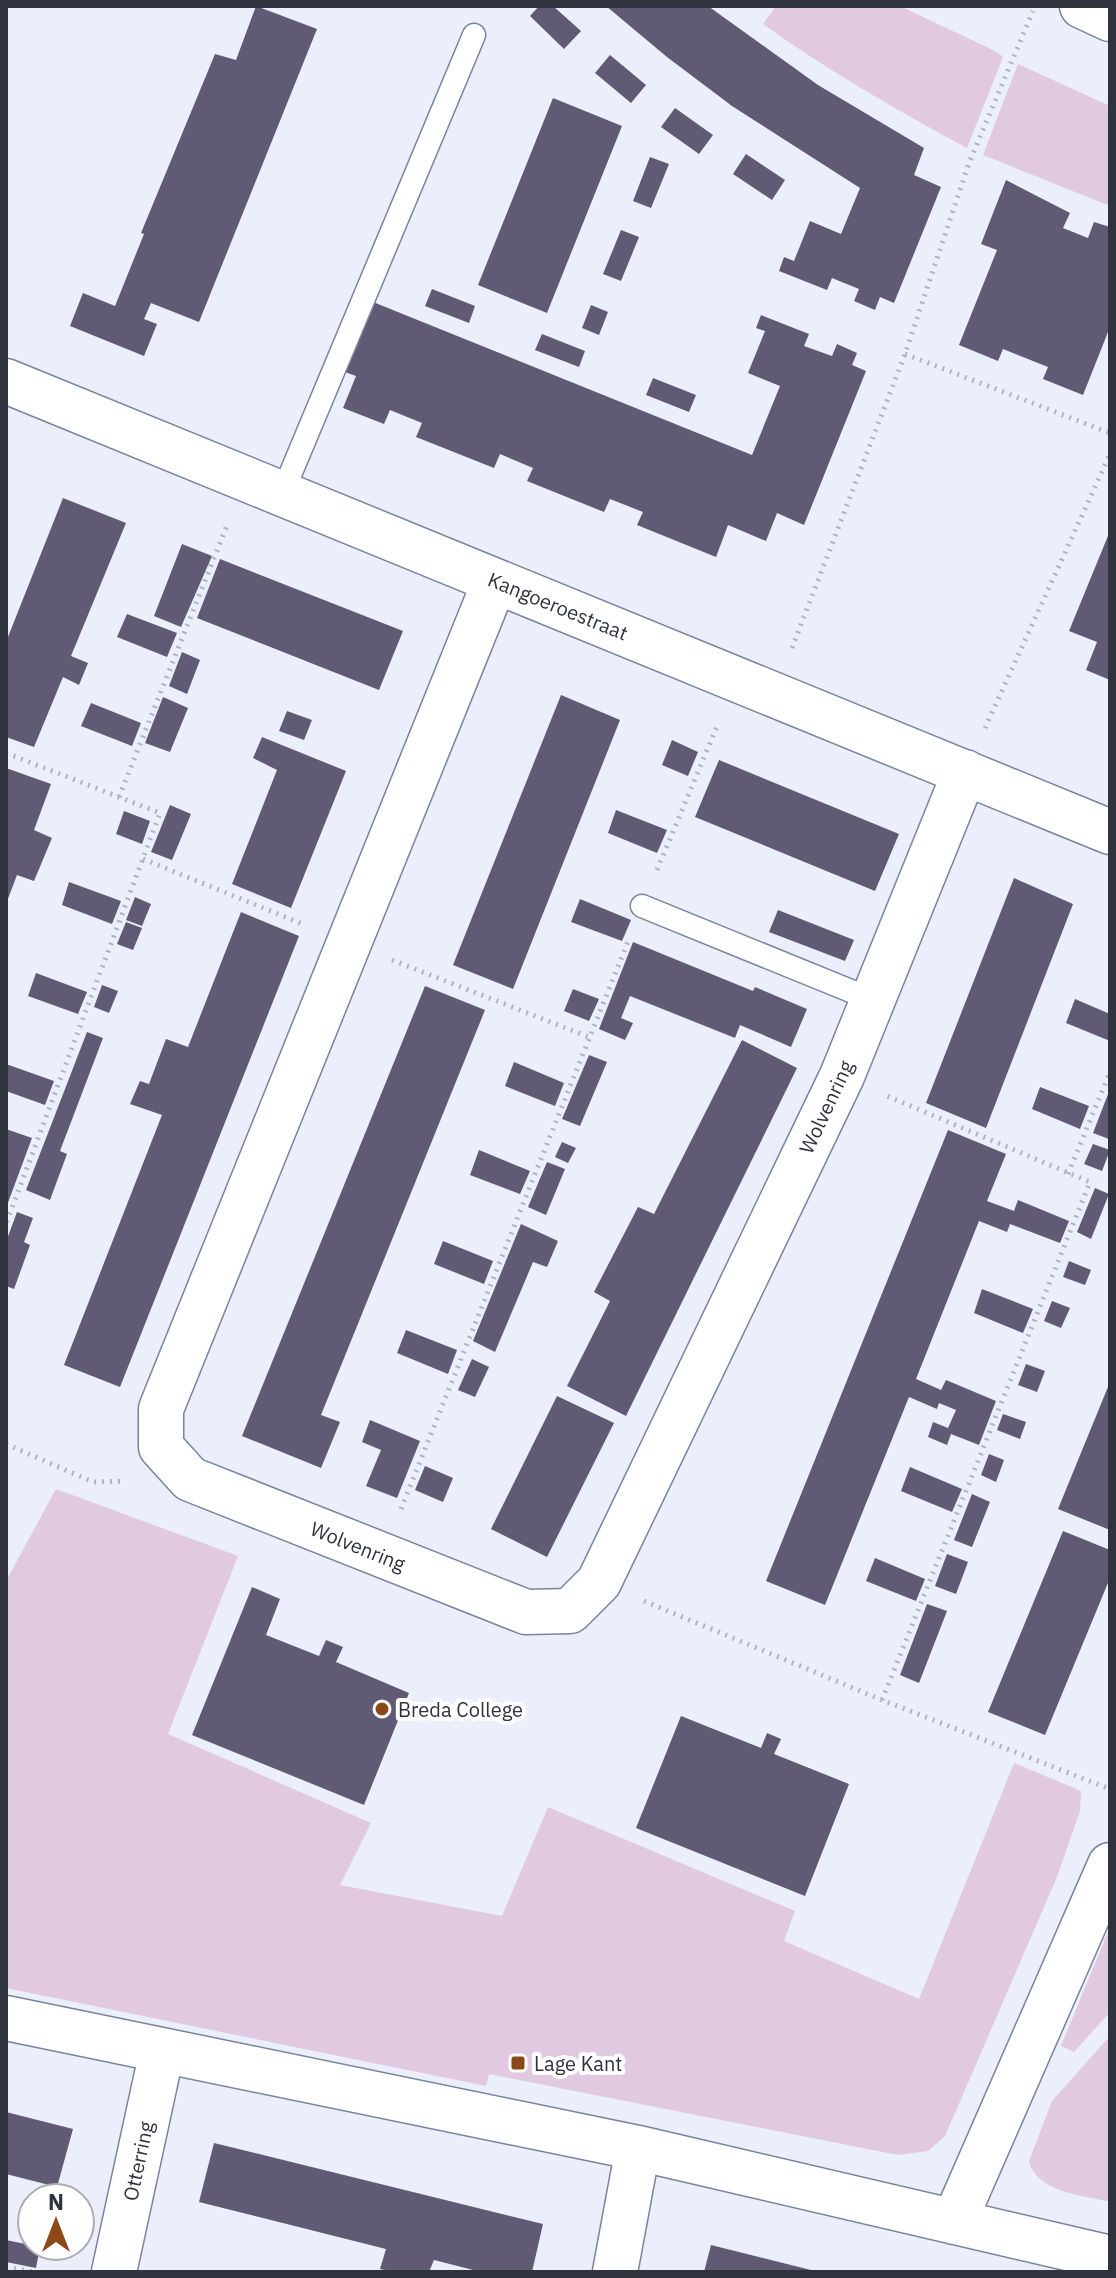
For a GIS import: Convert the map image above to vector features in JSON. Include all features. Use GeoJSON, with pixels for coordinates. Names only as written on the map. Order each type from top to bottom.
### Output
{"type":"FeatureCollection","features":[{"type":"Feature","properties":{"kind":"street"},"geometry":{"type":"LineString","coordinates":[[1082,6],[1110,19]]}},
{"type":"Feature","properties":{"kind":"street","name":"Kangoeroestraat"},"geometry":{"type":"LineString","coordinates":[[9,390],[264,487],[1110,832]]}},
{"type":"Feature","properties":{"kind":"street","name":"Wolvenring"},"geometry":{"type":"LineString","coordinates":[[495,581],[161,1409],[161,1447],[190,1479],[526,1612],[570,1611],[599,1582],[842,1076],[965,772]]}},
{"type":"Feature","properties":{"kind":"street"},"geometry":{"type":"LineString","coordinates":[[954,2222],[1110,1865]]}},
{"type":"Feature","properties":{"kind":"street"},"geometry":{"type":"LineString","coordinates":[[6,2018],[638,2148],[1110,2258]]}},
{"type":"Feature","properties":{"kind":"street","name":"Otterring"},"geometry":{"type":"LineString","coordinates":[[114,2272],[162,2051]]}},
{"type":"Feature","properties":{"kind":"street"},"geometry":{"type":"LineString","coordinates":[[615,2272],[638,2148]]}},
{"type":"Feature","properties":{"kind":"lane"},"geometry":{"type":"LineString","coordinates":[[264,487],[474,35]]}},
{"type":"Feature","properties":{"kind":"lane"},"geometry":{"type":"LineString","coordinates":[[642,906],[873,1000]]}},
{"type":"Feature","properties":{"kind":"path"},"geometry":{"type":"LineString","coordinates":[[382,1556],[642,906],[756,686],[905,354],[969,163],[1035,6]]}},
{"type":"Feature","properties":{"kind":"path"},"geometry":{"type":"LineString","coordinates":[[905,354],[1110,433]]}},
{"type":"Feature","properties":{"kind":"path"},"geometry":{"type":"LineString","coordinates":[[965,772],[1110,454]]}},
{"type":"Feature","properties":{"kind":"path"},"geometry":{"type":"LineString","coordinates":[[119,797],[264,487]]}},
{"type":"Feature","properties":{"kind":"path"},"geometry":{"type":"LineString","coordinates":[[6,753],[160,813],[6,1224]]}},
{"type":"Feature","properties":{"kind":"path"},"geometry":{"type":"LineString","coordinates":[[1068,1174],[1110,1072]]}},
{"type":"Feature","properties":{"kind":"path"},"geometry":{"type":"LineString","coordinates":[[842,1076],[1090,1182],[882,1700]]}},
{"type":"Feature","properties":{"kind":"path"},"geometry":{"type":"LineString","coordinates":[[6,1444],[93,1482],[190,1479]]}},
{"type":"Feature","properties":{"kind":"path"},"geometry":{"type":"LineString","coordinates":[[599,1582],[882,1700],[1110,1789]]}},
{"type":"Feature","properties":{"kind":"path"},"geometry":{"type":"LineString","coordinates":[[6,2267],[33,2272]]}},
{"type":"Feature","properties":{"kind":"shaded area"},"geometry":{"type":"Polygon","coordinates":[[[776,6],[900,6],[997,52],[1003,57],[967,148],[812,58],[763,24],[776,6]]]}},
{"type":"Feature","properties":{"kind":"shaded area"},"geometry":{"type":"Polygon","coordinates":[[[1018,64],[1110,106],[1110,206],[983,155],[1018,64]]]}},
{"type":"Feature","properties":{"kind":"shaded area"},"geometry":{"type":"Polygon","coordinates":[[[56,1489],[238,1556],[168,1734],[371,1823],[340,1885],[502,1916],[548,1807],[795,1911],[784,1941],[919,1999],[1014,1763],[1081,1791],[1080,1811],[1057,1877],[945,2136],[928,2151],[898,2155],[489,2074],[486,2086],[6,1988],[6,1581],[56,1489]]]}},
{"type":"Feature","properties":{"kind":"shaded area"},"geometry":{"type":"Polygon","coordinates":[[[1110,1927],[1110,2012],[1074,2052],[1061,2046],[1110,1927]]]}},
{"type":"Feature","properties":{"kind":"shaded area"},"geometry":{"type":"Polygon","coordinates":[[[1110,2036],[1110,2202],[1051,2186],[1041,2180],[1029,2161],[1052,2101],[1110,2036]]]}},
{"type":"Feature","properties":{"kind":"building"},"geometry":{"type":"Polygon","coordinates":[[[256,6],[317,29],[199,322],[151,303],[144,319],[157,324],[144,356],[70,326],[83,293],[115,306],[144,234],[141,233],[215,54],[236,60],[256,6]]]}},
{"type":"Feature","properties":{"kind":"building"},"geometry":{"type":"Polygon","coordinates":[[[539,6],[553,6],[581,31],[564,49],[530,16],[539,6]]]}},
{"type":"Feature","properties":{"kind":"building"},"geometry":{"type":"Polygon","coordinates":[[[606,6],[708,6],[818,85],[924,148],[914,175],[941,187],[894,303],[880,297],[875,310],[854,301],[859,289],[832,278],[827,290],[779,271],[784,257],[794,261],[810,221],[841,234],[860,188],[732,106],[606,6]]]}},
{"type":"Feature","properties":{"kind":"building"},"geometry":{"type":"Polygon","coordinates":[[[610,55],[646,85],[631,103],[595,73],[610,55]]]}},
{"type":"Feature","properties":{"kind":"building"},"geometry":{"type":"Polygon","coordinates":[[[553,98],[622,126],[547,313],[478,285],[553,98]]]}},
{"type":"Feature","properties":{"kind":"building"},"geometry":{"type":"Polygon","coordinates":[[[675,108],[713,135],[699,154],[661,127],[675,108]]]}},
{"type":"Feature","properties":{"kind":"building"},"geometry":{"type":"Polygon","coordinates":[[[746,154],[785,180],[772,200],[733,174],[746,154]]]}},
{"type":"Feature","properties":{"kind":"building"},"geometry":{"type":"Polygon","coordinates":[[[650,157],[669,164],[651,208],[633,201],[650,157]]]}},
{"type":"Feature","properties":{"kind":"building"},"geometry":{"type":"Polygon","coordinates":[[[1006,180],[1070,213],[1063,228],[1088,238],[1094,222],[1110,227],[1110,327],[1083,395],[1043,379],[1048,367],[1003,349],[998,361],[959,345],[997,250],[981,244],[1006,180]]]}},
{"type":"Feature","properties":{"kind":"building"},"geometry":{"type":"Polygon","coordinates":[[[621,230],[639,237],[621,281],[603,274],[621,230]]]}},
{"type":"Feature","properties":{"kind":"building"},"geometry":{"type":"Polygon","coordinates":[[[432,289],[475,306],[469,323],[425,306],[432,289]]]}},
{"type":"Feature","properties":{"kind":"building"},"geometry":{"type":"Polygon","coordinates":[[[373,302],[752,455],[780,386],[748,373],[765,331],[756,328],[761,315],[809,334],[804,346],[832,356],[837,344],[857,353],[852,365],[866,371],[804,525],[777,513],[766,541],[728,525],[716,557],[637,525],[643,512],[610,499],[604,512],[527,481],[533,468],[500,454],[494,468],[416,437],[422,423],[390,410],[384,424],[343,408],[356,376],[345,372],[373,302]]]}},
{"type":"Feature","properties":{"kind":"building"},"geometry":{"type":"Polygon","coordinates":[[[591,305],[608,312],[599,335],[582,328],[591,305]]]}},
{"type":"Feature","properties":{"kind":"building"},"geometry":{"type":"Polygon","coordinates":[[[542,334],[585,351],[579,367],[535,350],[542,334]]]}},
{"type":"Feature","properties":{"kind":"building"},"geometry":{"type":"Polygon","coordinates":[[[653,378],[696,395],[689,412],[646,395],[653,378]]]}},
{"type":"Feature","properties":{"kind":"building"},"geometry":{"type":"Polygon","coordinates":[[[63,498],[126,523],[71,656],[88,663],[79,685],[63,677],[34,747],[6,737],[6,642],[63,498]]]}},
{"type":"Feature","properties":{"kind":"building"},"geometry":{"type":"Polygon","coordinates":[[[1110,531],[1110,680],[1086,670],[1097,642],[1069,631],[1110,531]]]}},
{"type":"Feature","properties":{"kind":"building"},"geometry":{"type":"Polygon","coordinates":[[[182,544],[212,556],[181,627],[154,616],[182,544]]]}},
{"type":"Feature","properties":{"kind":"building"},"geometry":{"type":"Polygon","coordinates":[[[220,559],[403,631],[379,690],[197,618],[220,559]]]}},
{"type":"Feature","properties":{"kind":"building"},"geometry":{"type":"Polygon","coordinates":[[[127,614],[177,633],[167,657],[117,637],[127,614]]]}},
{"type":"Feature","properties":{"kind":"building"},"geometry":{"type":"Polygon","coordinates":[[[182,652],[200,660],[187,694],[169,686],[182,652]]]}},
{"type":"Feature","properties":{"kind":"building"},"geometry":{"type":"Polygon","coordinates":[[[561,695],[620,720],[513,989],[453,965],[561,695]]]}},
{"type":"Feature","properties":{"kind":"building"},"geometry":{"type":"Polygon","coordinates":[[[163,697],[188,708],[170,752],[145,743],[163,697]]]}},
{"type":"Feature","properties":{"kind":"building"},"geometry":{"type":"Polygon","coordinates":[[[91,703],[141,723],[132,746],[81,726],[91,703]]]}},
{"type":"Feature","properties":{"kind":"building"},"geometry":{"type":"Polygon","coordinates":[[[287,711],[312,720],[304,740],[279,731],[287,711]]]}},
{"type":"Feature","properties":{"kind":"building"},"geometry":{"type":"Polygon","coordinates":[[[262,737],[346,771],[291,908],[232,884],[277,770],[253,758],[262,737]]]}},
{"type":"Feature","properties":{"kind":"building"},"geometry":{"type":"Polygon","coordinates":[[[672,740],[698,752],[688,776],[662,765],[672,740]]]}},
{"type":"Feature","properties":{"kind":"building"},"geometry":{"type":"Polygon","coordinates":[[[719,760],[899,834],[875,891],[695,817],[719,760]]]}},
{"type":"Feature","properties":{"kind":"building"},"geometry":{"type":"Polygon","coordinates":[[[6,768],[51,784],[34,830],[52,838],[34,881],[17,875],[6,904],[6,768]]]}},
{"type":"Feature","properties":{"kind":"building"},"geometry":{"type":"Polygon","coordinates":[[[170,805],[191,814],[172,860],[151,852],[170,805]]]}},
{"type":"Feature","properties":{"kind":"building"},"geometry":{"type":"Polygon","coordinates":[[[616,810],[667,830],[657,853],[608,833],[616,810]]]}},
{"type":"Feature","properties":{"kind":"building"},"geometry":{"type":"Polygon","coordinates":[[[124,811],[150,821],[142,844],[116,834],[124,811]]]}},
{"type":"Feature","properties":{"kind":"building"},"geometry":{"type":"Polygon","coordinates":[[[1014,878],[1073,904],[986,1128],[926,1103],[1014,878]]]}},
{"type":"Feature","properties":{"kind":"building"},"geometry":{"type":"Polygon","coordinates":[[[69,882],[121,901],[112,924],[62,905],[69,882]]]}},
{"type":"Feature","properties":{"kind":"building"},"geometry":{"type":"Polygon","coordinates":[[[135,897],[151,904],[142,926],[126,920],[135,897]]]}},
{"type":"Feature","properties":{"kind":"building"},"geometry":{"type":"Polygon","coordinates":[[[580,899],[631,920],[622,941],[571,922],[580,899]]]}},
{"type":"Feature","properties":{"kind":"building"},"geometry":{"type":"Polygon","coordinates":[[[778,910],[854,940],[845,961],[769,932],[778,910]]]}},
{"type":"Feature","properties":{"kind":"building"},"geometry":{"type":"Polygon","coordinates":[[[241,912],[299,936],[120,1387],[64,1365],[162,1115],[130,1104],[140,1081],[149,1084],[166,1039],[188,1047],[241,912]]]}},
{"type":"Feature","properties":{"kind":"building"},"geometry":{"type":"Polygon","coordinates":[[[126,922],[142,928],[133,950],[117,944],[126,922]]]}},
{"type":"Feature","properties":{"kind":"building"},"geometry":{"type":"Polygon","coordinates":[[[633,942],[753,991],[755,987],[807,1009],[791,1047],[740,1025],[735,1038],[630,996],[621,1018],[633,1023],[625,1040],[599,1029],[633,942]]]}},
{"type":"Feature","properties":{"kind":"building"},"geometry":{"type":"Polygon","coordinates":[[[36,973],[87,992],[78,1014],[28,996],[36,973]]]}},
{"type":"Feature","properties":{"kind":"building"},"geometry":{"type":"Polygon","coordinates":[[[102,985],[118,991],[109,1013],[94,1007],[102,985]]]}},
{"type":"Feature","properties":{"kind":"building"},"geometry":{"type":"Polygon","coordinates":[[[425,986],[485,1010],[321,1415],[340,1422],[321,1468],[242,1436],[425,986]]]}},
{"type":"Feature","properties":{"kind":"building"},"geometry":{"type":"Polygon","coordinates":[[[573,989],[599,999],[589,1021],[564,1011],[573,989]]]}},
{"type":"Feature","properties":{"kind":"building"},"geometry":{"type":"Polygon","coordinates":[[[1075,999],[1110,1014],[1110,1041],[1066,1023],[1075,999]]]}},
{"type":"Feature","properties":{"kind":"building"},"geometry":{"type":"Polygon","coordinates":[[[87,1032],[103,1038],[60,1151],[67,1154],[50,1200],[26,1190],[87,1032]]]}},
{"type":"Feature","properties":{"kind":"building"},"geometry":{"type":"Polygon","coordinates":[[[742,1040],[797,1068],[626,1416],[567,1386],[610,1301],[594,1292],[638,1207],[654,1214],[742,1040]]]}},
{"type":"Feature","properties":{"kind":"building"},"geometry":{"type":"Polygon","coordinates":[[[589,1055],[607,1062],[580,1126],[562,1119],[589,1055]]]}},
{"type":"Feature","properties":{"kind":"building"},"geometry":{"type":"Polygon","coordinates":[[[514,1062],[564,1083],[555,1106],[505,1086],[514,1062]]]}},
{"type":"Feature","properties":{"kind":"building"},"geometry":{"type":"Polygon","coordinates":[[[6,1064],[54,1081],[45,1105],[6,1091],[6,1064]]]}},
{"type":"Feature","properties":{"kind":"building"},"geometry":{"type":"Polygon","coordinates":[[[1040,1087],[1089,1106],[1080,1129],[1032,1109],[1040,1087]]]}},
{"type":"Feature","properties":{"kind":"building"},"geometry":{"type":"Polygon","coordinates":[[[1110,1089],[1110,1137],[1109,1139],[1093,1133],[1110,1089]]]}},
{"type":"Feature","properties":{"kind":"building"},"geometry":{"type":"Polygon","coordinates":[[[6,1129],[32,1138],[6,1208],[6,1129]]]}},
{"type":"Feature","properties":{"kind":"building"},"geometry":{"type":"Polygon","coordinates":[[[948,1130],[1006,1154],[987,1201],[1014,1211],[1018,1200],[1069,1221],[1060,1243],[1010,1224],[1007,1232],[979,1221],[916,1379],[941,1390],[946,1380],[996,1401],[979,1445],[951,1434],[947,1445],[928,1437],[933,1422],[948,1428],[956,1410],[939,1403],[937,1409],[909,1397],[825,1605],[766,1581],[948,1130]]]}},
{"type":"Feature","properties":{"kind":"building"},"geometry":{"type":"Polygon","coordinates":[[[562,1142],[576,1148],[568,1163],[555,1157],[562,1142]]]}},
{"type":"Feature","properties":{"kind":"building"},"geometry":{"type":"Polygon","coordinates":[[[1093,1144],[1110,1150],[1102,1171],[1084,1164],[1093,1144]]]}},
{"type":"Feature","properties":{"kind":"building"},"geometry":{"type":"Polygon","coordinates":[[[479,1150],[530,1171],[520,1194],[470,1175],[479,1150]]]}},
{"type":"Feature","properties":{"kind":"building"},"geometry":{"type":"Polygon","coordinates":[[[547,1162],[565,1169],[546,1215],[528,1207],[547,1162]]]}},
{"type":"Feature","properties":{"kind":"building"},"geometry":{"type":"Polygon","coordinates":[[[1095,1188],[1109,1194],[1091,1239],[1077,1232],[1095,1188]]]}},
{"type":"Feature","properties":{"kind":"building"},"geometry":{"type":"Polygon","coordinates":[[[17,1212],[33,1218],[24,1242],[30,1245],[14,1289],[6,1286],[6,1242],[17,1212]]]}},
{"type":"Feature","properties":{"kind":"building"},"geometry":{"type":"Polygon","coordinates":[[[521,1224],[558,1241],[547,1267],[533,1262],[495,1352],[473,1341],[521,1224]]]}},
{"type":"Feature","properties":{"kind":"building"},"geometry":{"type":"Polygon","coordinates":[[[443,1241],[493,1261],[484,1284],[434,1264],[443,1241]]]}},
{"type":"Feature","properties":{"kind":"building"},"geometry":{"type":"Polygon","coordinates":[[[1069,1261],[1091,1270],[1085,1285],[1063,1277],[1069,1261]]]}},
{"type":"Feature","properties":{"kind":"building"},"geometry":{"type":"Polygon","coordinates":[[[982,1289],[1033,1309],[1023,1333],[974,1313],[982,1289]]]}},
{"type":"Feature","properties":{"kind":"building"},"geometry":{"type":"Polygon","coordinates":[[[1052,1301],[1070,1308],[1061,1328],[1044,1321],[1052,1301]]]}},
{"type":"Feature","properties":{"kind":"building"},"geometry":{"type":"Polygon","coordinates":[[[406,1330],[457,1350],[448,1374],[397,1353],[406,1330]]]}},
{"type":"Feature","properties":{"kind":"building"},"geometry":{"type":"Polygon","coordinates":[[[472,1359],[489,1367],[475,1397],[458,1390],[472,1359]]]}},
{"type":"Feature","properties":{"kind":"building"},"geometry":{"type":"Polygon","coordinates":[[[1026,1364],[1045,1371],[1037,1392],[1018,1385],[1026,1364]]]}},
{"type":"Feature","properties":{"kind":"building"},"geometry":{"type":"Polygon","coordinates":[[[1110,1382],[1110,1530],[1058,1509],[1110,1382]]]}},
{"type":"Feature","properties":{"kind":"building"},"geometry":{"type":"Polygon","coordinates":[[[557,1396],[614,1423],[547,1557],[491,1529],[557,1396]]]}},
{"type":"Feature","properties":{"kind":"building"},"geometry":{"type":"Polygon","coordinates":[[[1003,1414],[1026,1422],[1020,1439],[997,1430],[1003,1414]]]}},
{"type":"Feature","properties":{"kind":"building"},"geometry":{"type":"Polygon","coordinates":[[[370,1420],[420,1441],[397,1498],[366,1486],[381,1450],[362,1442],[370,1420]]]}},
{"type":"Feature","properties":{"kind":"building"},"geometry":{"type":"Polygon","coordinates":[[[989,1454],[1004,1460],[996,1482],[981,1475],[989,1454]]]}},
{"type":"Feature","properties":{"kind":"building"},"geometry":{"type":"Polygon","coordinates":[[[425,1466],[453,1478],[443,1502],[415,1490],[425,1466]]]}},
{"type":"Feature","properties":{"kind":"building"},"geometry":{"type":"Polygon","coordinates":[[[910,1467],[962,1489],[952,1512],[901,1491],[910,1467]]]}},
{"type":"Feature","properties":{"kind":"building"},"geometry":{"type":"Polygon","coordinates":[[[972,1494],[990,1502],[972,1547],[954,1540],[972,1494]]]}},
{"type":"Feature","properties":{"kind":"building"},"geometry":{"type":"Polygon","coordinates":[[[1063,1531],[1110,1550],[1110,1578],[1045,1735],[988,1712],[1063,1531]]]}},
{"type":"Feature","properties":{"kind":"building"},"geometry":{"type":"Polygon","coordinates":[[[947,1554],[968,1562],[956,1594],[935,1586],[947,1554]]]}},
{"type":"Feature","properties":{"kind":"building"},"geometry":{"type":"Polygon","coordinates":[[[875,1558],[925,1579],[916,1601],[866,1581],[875,1558]]]}},
{"type":"Feature","properties":{"kind":"building"},"geometry":{"type":"Polygon","coordinates":[[[252,1587],[280,1599],[266,1635],[319,1656],[326,1640],[343,1647],[336,1662],[409,1693],[364,1805],[192,1735],[252,1587]]]}},
{"type":"Feature","properties":{"kind":"building"},"geometry":{"type":"Polygon","coordinates":[[[927,1604],[947,1611],[919,1683],[900,1675],[927,1604]]]}},
{"type":"Feature","properties":{"kind":"building"},"geometry":{"type":"Polygon","coordinates":[[[681,1716],[761,1748],[767,1733],[781,1739],[774,1754],[849,1784],[805,1896],[636,1828],[681,1716]]]}},
{"type":"Feature","properties":{"kind":"building"},"geometry":{"type":"Polygon","coordinates":[[[6,2112],[73,2129],[58,2182],[37,2182],[6,2174],[6,2112]]]}},
{"type":"Feature","properties":{"kind":"building"},"geometry":{"type":"Polygon","coordinates":[[[214,2143],[543,2224],[532,2272],[481,2272],[434,2260],[429,2272],[380,2269],[386,2249],[199,2202],[214,2143]]]}},
{"type":"Feature","properties":{"kind":"building"},"geometry":{"type":"Polygon","coordinates":[[[6,2240],[16,2242],[16,2262],[37,2262],[36,2268],[6,2262],[6,2240]]]}},
{"type":"Feature","properties":{"kind":"building"},"geometry":{"type":"Polygon","coordinates":[[[711,2245],[815,2271],[815,2272],[704,2272],[711,2245]]]}},
{"type":"Feature","properties":{"kind":"place","name":"Breda College"},"geometry":{"type":"Point","coordinates":[382,1709]}},
{"type":"Feature","properties":{"kind":"place","name":"Lage Kant"},"geometry":{"type":"Point","coordinates":[518,2063]}}]}
